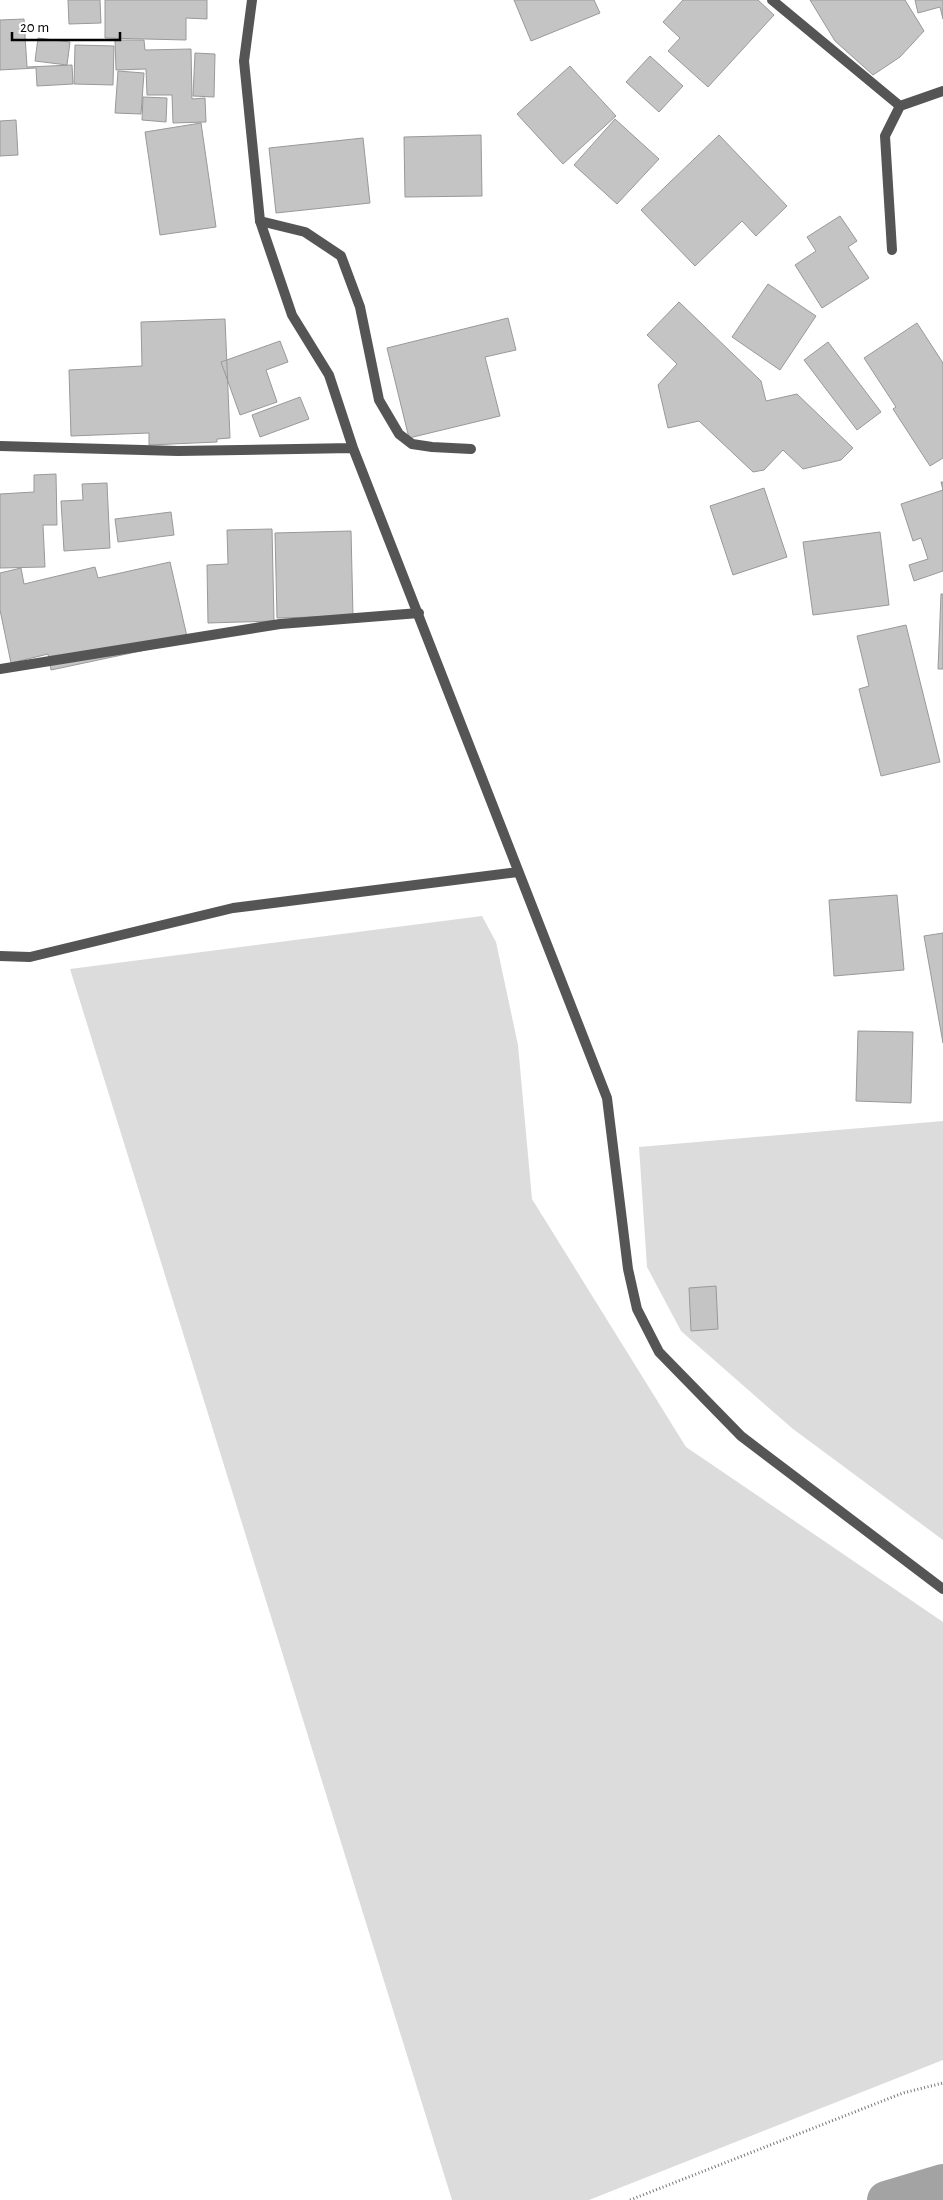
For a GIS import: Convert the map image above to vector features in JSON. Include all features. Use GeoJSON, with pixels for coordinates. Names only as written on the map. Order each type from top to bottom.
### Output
{"type":"FeatureCollection","features":[{"type":"Feature","properties":{"kind":"street"},"geometry":{"type":"LineString","coordinates":[[252,0],[244,61],[260,221],[292,315],[329,375],[353,448],[607,1098],[628,1269],[637,1309],[659,1352],[741,1436],[943,1589]]}},
{"type":"Feature","properties":{"kind":"street"},"geometry":{"type":"LineString","coordinates":[[772,0],[900,106]]}},
{"type":"Feature","properties":{"kind":"street"},"geometry":{"type":"LineString","coordinates":[[892,250],[885,136],[900,106],[943,91]]}},
{"type":"Feature","properties":{"kind":"street"},"geometry":{"type":"LineString","coordinates":[[260,221],[305,232],[341,256],[360,307],[379,400],[399,434],[412,444],[471,449]]}},
{"type":"Feature","properties":{"kind":"street"},"geometry":{"type":"LineString","coordinates":[[0,446],[178,451],[353,448]]}},
{"type":"Feature","properties":{"kind":"street"},"geometry":{"type":"LineString","coordinates":[[0,669],[280,624],[419,613]]}},
{"type":"Feature","properties":{"kind":"street"},"geometry":{"type":"LineString","coordinates":[[0,956],[30,957],[233,908],[518,872]]}},
{"type":"Feature","properties":{"kind":"path"},"geometry":{"type":"LineString","coordinates":[[630,2200],[903,2093],[943,2083]]}},
{"type":"Feature","properties":{"kind":"shaded area"},"geometry":{"type":"Polygon","coordinates":[[[482,916],[496,942],[518,1045],[532,1199],[686,1447],[943,1622],[943,2060],[589,2200],[452,2200],[70,969],[482,916]]]}},
{"type":"Feature","properties":{"kind":"shaded area"},"geometry":{"type":"Polygon","coordinates":[[[943,1121],[943,1540],[793,1429],[681,1331],[647,1267],[639,1147],[943,1121]]]}},
{"type":"Feature","properties":{"kind":"building"},"geometry":{"type":"Polygon","coordinates":[[[68,0],[100,0],[101,23],[69,24],[68,0]]]}},
{"type":"Feature","properties":{"kind":"building"},"geometry":{"type":"Polygon","coordinates":[[[105,0],[207,0],[207,19],[186,18],[186,40],[105,38],[105,0]]]}},
{"type":"Feature","properties":{"kind":"building"},"geometry":{"type":"Polygon","coordinates":[[[514,0],[594,0],[600,13],[531,41],[514,0]]]}},
{"type":"Feature","properties":{"kind":"building"},"geometry":{"type":"Polygon","coordinates":[[[683,0],[758,0],[774,15],[708,87],[668,51],[680,38],[663,22],[683,0]]]}},
{"type":"Feature","properties":{"kind":"building"},"geometry":{"type":"Polygon","coordinates":[[[810,0],[905,0],[924,31],[900,57],[873,75],[835,41],[810,0]]]}},
{"type":"Feature","properties":{"kind":"building"},"geometry":{"type":"Polygon","coordinates":[[[915,0],[943,0],[943,19],[940,7],[918,13],[915,0]]]}},
{"type":"Feature","properties":{"kind":"building"},"geometry":{"type":"Polygon","coordinates":[[[24,19],[27,67],[72,65],[73,84],[37,86],[36,68],[0,70],[0,20],[24,19]]]}},
{"type":"Feature","properties":{"kind":"building"},"geometry":{"type":"Polygon","coordinates":[[[38,38],[70,42],[67,65],[35,61],[38,38]]]}},
{"type":"Feature","properties":{"kind":"building"},"geometry":{"type":"Polygon","coordinates":[[[115,40],[144,40],[145,50],[191,49],[192,99],[205,98],[206,122],[173,123],[172,95],[147,95],[146,69],[116,70],[115,40]]]}},
{"type":"Feature","properties":{"kind":"building"},"geometry":{"type":"Polygon","coordinates":[[[75,45],[114,46],[113,85],[74,84],[75,45]]]}},
{"type":"Feature","properties":{"kind":"building"},"geometry":{"type":"Polygon","coordinates":[[[195,53],[215,54],[214,97],[193,96],[195,53]]]}},
{"type":"Feature","properties":{"kind":"building"},"geometry":{"type":"Polygon","coordinates":[[[650,56],[683,86],[659,112],[626,82],[650,56]]]}},
{"type":"Feature","properties":{"kind":"building"},"geometry":{"type":"Polygon","coordinates":[[[570,66],[616,116],[563,164],[517,114],[570,66]]]}},
{"type":"Feature","properties":{"kind":"building"},"geometry":{"type":"Polygon","coordinates":[[[118,71],[144,73],[141,114],[115,113],[118,71]]]}},
{"type":"Feature","properties":{"kind":"building"},"geometry":{"type":"Polygon","coordinates":[[[143,97],[167,98],[166,122],[142,120],[143,97]]]}},
{"type":"Feature","properties":{"kind":"building"},"geometry":{"type":"Polygon","coordinates":[[[615,119],[659,159],[617,204],[574,165],[615,119]]]}},
{"type":"Feature","properties":{"kind":"building"},"geometry":{"type":"Polygon","coordinates":[[[16,120],[18,155],[0,156],[0,121],[16,120]]]}},
{"type":"Feature","properties":{"kind":"building"},"geometry":{"type":"Polygon","coordinates":[[[201,123],[216,227],[160,235],[145,132],[201,123]]]}},
{"type":"Feature","properties":{"kind":"building"},"geometry":{"type":"Polygon","coordinates":[[[481,135],[482,196],[405,197],[404,137],[481,135]]]}},
{"type":"Feature","properties":{"kind":"building"},"geometry":{"type":"Polygon","coordinates":[[[719,135],[787,206],[756,236],[742,221],[695,266],[641,210],[719,135]]]}},
{"type":"Feature","properties":{"kind":"building"},"geometry":{"type":"Polygon","coordinates":[[[363,138],[370,203],[276,213],[269,148],[363,138]]]}},
{"type":"Feature","properties":{"kind":"building"},"geometry":{"type":"Polygon","coordinates":[[[840,216],[857,241],[848,247],[869,278],[822,308],[795,265],[816,251],[807,237],[840,216]]]}},
{"type":"Feature","properties":{"kind":"building"},"geometry":{"type":"Polygon","coordinates":[[[768,284],[816,316],[780,370],[732,337],[768,284]]]}},
{"type":"Feature","properties":{"kind":"building"},"geometry":{"type":"Polygon","coordinates":[[[679,302],[761,381],[766,401],[797,394],[853,448],[841,460],[803,469],[783,450],[764,470],[753,472],[699,421],[668,428],[658,385],[677,364],[647,335],[679,302]]]}},
{"type":"Feature","properties":{"kind":"building"},"geometry":{"type":"Polygon","coordinates":[[[508,318],[516,350],[485,357],[500,416],[409,438],[387,348],[508,318]]]}},
{"type":"Feature","properties":{"kind":"building"},"geometry":{"type":"Polygon","coordinates":[[[225,319],[230,438],[217,439],[217,442],[149,445],[149,433],[71,436],[69,370],[142,366],[141,322],[225,319]]]}},
{"type":"Feature","properties":{"kind":"building"},"geometry":{"type":"Polygon","coordinates":[[[917,323],[943,363],[943,458],[930,466],[893,409],[896,407],[864,358],[917,323]]]}},
{"type":"Feature","properties":{"kind":"building"},"geometry":{"type":"Polygon","coordinates":[[[280,341],[288,362],[266,370],[277,402],[240,415],[221,362],[280,341]]]}},
{"type":"Feature","properties":{"kind":"building"},"geometry":{"type":"Polygon","coordinates":[[[828,342],[881,412],[857,430],[804,360],[828,342]]]}},
{"type":"Feature","properties":{"kind":"building"},"geometry":{"type":"Polygon","coordinates":[[[300,397],[309,419],[260,437],[252,415],[300,397]]]}},
{"type":"Feature","properties":{"kind":"building"},"geometry":{"type":"Polygon","coordinates":[[[56,474],[57,525],[43,525],[45,567],[0,568],[0,494],[34,492],[34,475],[56,474]]]}},
{"type":"Feature","properties":{"kind":"building"},"geometry":{"type":"Polygon","coordinates":[[[107,483],[110,548],[64,551],[61,501],[83,500],[82,484],[107,483]]]}},
{"type":"Feature","properties":{"kind":"building"},"geometry":{"type":"Polygon","coordinates":[[[764,488],[787,557],[733,575],[710,506],[764,488]]]}},
{"type":"Feature","properties":{"kind":"building"},"geometry":{"type":"Polygon","coordinates":[[[943,490],[943,571],[914,581],[909,565],[928,559],[921,538],[913,541],[901,504],[943,490]]]}},
{"type":"Feature","properties":{"kind":"building"},"geometry":{"type":"Polygon","coordinates":[[[171,512],[174,535],[118,542],[115,519],[171,512]]]}},
{"type":"Feature","properties":{"kind":"building"},"geometry":{"type":"Polygon","coordinates":[[[272,529],[274,621],[208,623],[207,565],[228,564],[227,530],[272,529]]]}},
{"type":"Feature","properties":{"kind":"building"},"geometry":{"type":"Polygon","coordinates":[[[351,531],[353,616],[277,618],[275,533],[351,531]]]}},
{"type":"Feature","properties":{"kind":"building"},"geometry":{"type":"Polygon","coordinates":[[[880,532],[889,605],[813,615],[803,542],[880,532]]]}},
{"type":"Feature","properties":{"kind":"building"},"geometry":{"type":"Polygon","coordinates":[[[170,562],[188,641],[51,670],[48,654],[11,663],[0,610],[0,573],[21,568],[24,584],[95,567],[98,578],[170,562]]]}},
{"type":"Feature","properties":{"kind":"building"},"geometry":{"type":"Polygon","coordinates":[[[941,594],[943,594],[943,669],[938,669],[941,594]]]}},
{"type":"Feature","properties":{"kind":"building"},"geometry":{"type":"Polygon","coordinates":[[[906,625],[940,762],[881,776],[859,689],[869,686],[857,636],[906,625]]]}},
{"type":"Feature","properties":{"kind":"building"},"geometry":{"type":"Polygon","coordinates":[[[897,895],[904,970],[834,976],[829,900],[897,895]]]}},
{"type":"Feature","properties":{"kind":"building"},"geometry":{"type":"Polygon","coordinates":[[[943,933],[943,1043],[924,936],[943,933]]]}},
{"type":"Feature","properties":{"kind":"building"},"geometry":{"type":"Polygon","coordinates":[[[858,1031],[913,1032],[911,1103],[856,1101],[858,1031]]]}},
{"type":"Feature","properties":{"kind":"building"},"geometry":{"type":"Polygon","coordinates":[[[716,1286],[718,1329],[691,1331],[689,1288],[716,1286]]]}},
{"type":"Feature","properties":{"kind":"waterway"},"geometry":{"type":"LineString","coordinates":[[886,2200],[943,2183]]}}]}
